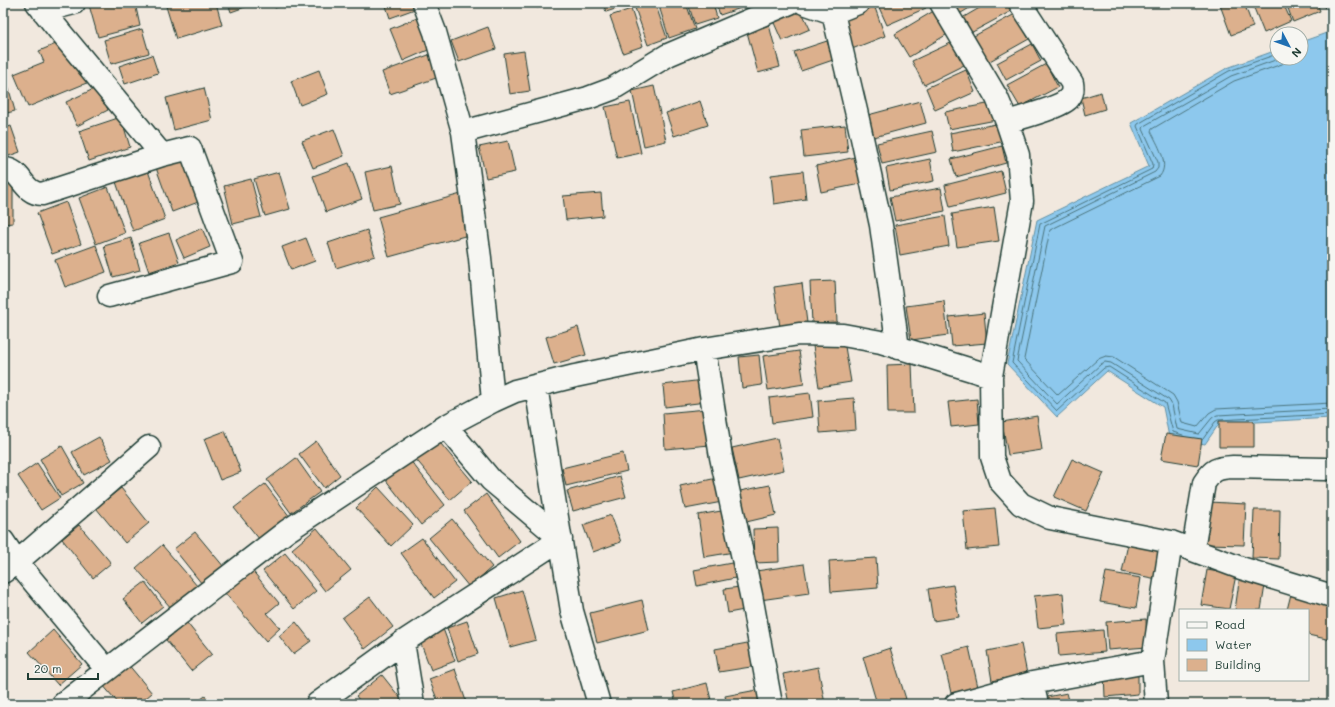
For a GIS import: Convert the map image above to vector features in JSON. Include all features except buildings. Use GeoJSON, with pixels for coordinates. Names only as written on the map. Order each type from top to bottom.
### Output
{"type":"FeatureCollection","features":[{"type":"Feature","properties":{"kind":"street"},"geometry":{"type":"LineString","coordinates":[[40,7],[74,3]]}},
{"type":"Feature","properties":{"kind":"street"},"geometry":{"type":"LineString","coordinates":[[424,3],[435,32],[463,132],[480,258],[493,395]]}},
{"type":"Feature","properties":{"kind":"street"},"geometry":{"type":"LineString","coordinates":[[463,132],[588,98],[612,89],[668,55],[790,3]]}},
{"type":"Feature","properties":{"kind":"street"},"geometry":{"type":"LineString","coordinates":[[804,3],[833,13],[858,3]]}},
{"type":"Feature","properties":{"kind":"street"},"geometry":{"type":"LineString","coordinates":[[941,3],[997,98],[1018,155],[1022,201],[990,376],[992,457],[1000,481],[1020,504],[1050,518],[1171,542],[1241,568],[1332,596]]}},
{"type":"Feature","properties":{"kind":"street"},"geometry":{"type":"LineString","coordinates":[[1007,122],[1060,105],[1069,99],[1073,91],[1072,83],[1020,3]]}},
{"type":"Feature","properties":{"kind":"street"},"geometry":{"type":"LineString","coordinates":[[40,7],[162,155]]}},
{"type":"Feature","properties":{"kind":"street"},"geometry":{"type":"LineString","coordinates":[[833,13],[881,225],[898,348]]}},
{"type":"Feature","properties":{"kind":"street"},"geometry":{"type":"LineString","coordinates":[[3,169],[12,170],[17,174],[26,187],[37,194],[42,194],[162,155],[190,148],[232,262],[110,296]]}},
{"type":"Feature","properties":{"kind":"street"},"geometry":{"type":"LineString","coordinates":[[63,704],[288,531],[493,395],[704,349],[799,334],[842,336],[881,342],[990,376]]}},
{"type":"Feature","properties":{"kind":"street"},"geometry":{"type":"LineString","coordinates":[[704,349],[721,457],[751,595],[771,704]]}},
{"type":"Feature","properties":{"kind":"street"},"geometry":{"type":"LineString","coordinates":[[536,386],[572,611],[599,704]]}},
{"type":"Feature","properties":{"kind":"street"},"geometry":{"type":"LineString","coordinates":[[446,426],[491,480],[561,539]]}},
{"type":"Feature","properties":{"kind":"street"},"geometry":{"type":"LineString","coordinates":[[10,567],[149,447]]}},
{"type":"Feature","properties":{"kind":"street"},"geometry":{"type":"LineString","coordinates":[[1193,550],[1204,483],[1210,474],[1219,468],[1325,469]]}},
{"type":"Feature","properties":{"kind":"street"},"geometry":{"type":"LineString","coordinates":[[317,704],[403,642],[561,539]]}},
{"type":"Feature","properties":{"kind":"street"},"geometry":{"type":"LineString","coordinates":[[3,541],[10,567],[107,670]]}},
{"type":"Feature","properties":{"kind":"street"},"geometry":{"type":"LineString","coordinates":[[1156,704],[1153,661],[1171,542]]}},
{"type":"Feature","properties":{"kind":"street"},"geometry":{"type":"LineString","coordinates":[[403,642],[413,704]]}},
{"type":"Feature","properties":{"kind":"street"},"geometry":{"type":"LineString","coordinates":[[956,704],[1032,682],[1153,661]]}},
{"type":"Feature","properties":{"kind":"street"},"geometry":{"type":"LineString","coordinates":[[1032,682],[1037,704]]}},
{"type":"Feature","properties":{"kind":"water"},"geometry":{"type":"Polygon","coordinates":[[[1332,31],[1332,418],[1219,424],[1205,444],[1169,437],[1163,407],[1107,371],[1057,417],[1007,364],[1037,220],[1149,166],[1131,123],[1227,68],[1269,53],[1269,66],[1309,66],[1309,39],[1332,31]]]}}]}
